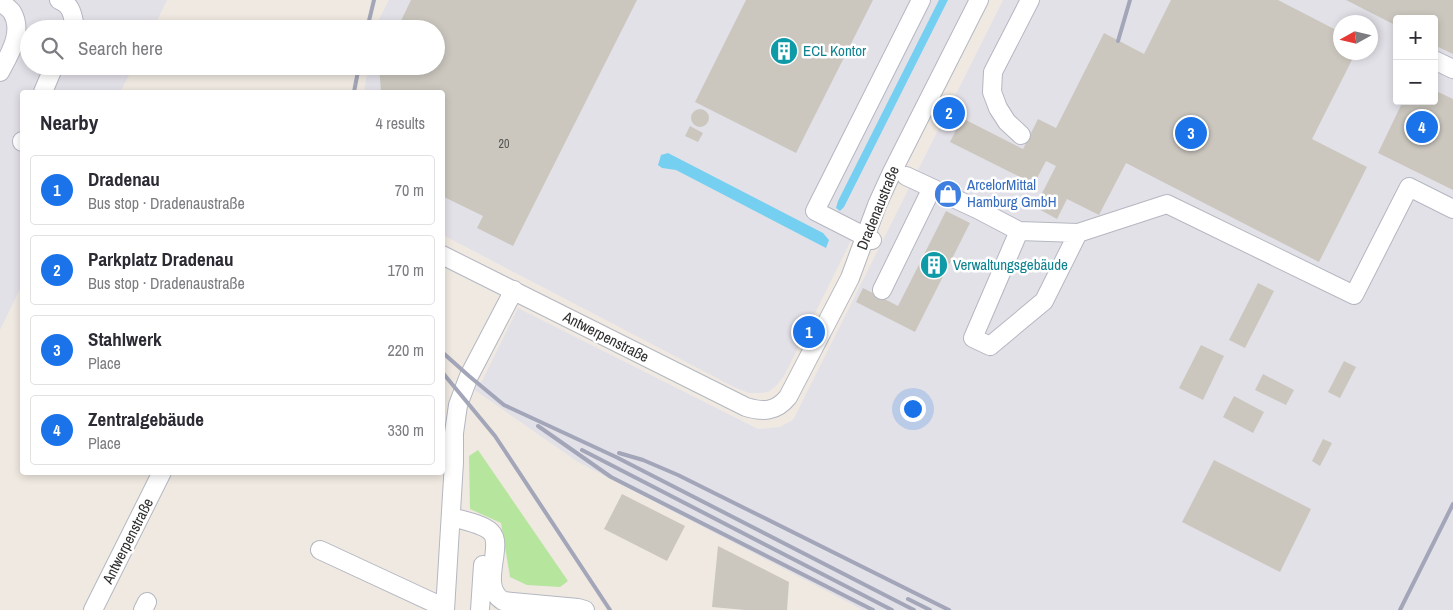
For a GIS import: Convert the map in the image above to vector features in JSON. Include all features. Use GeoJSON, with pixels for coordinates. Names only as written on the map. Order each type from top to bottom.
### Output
{"type":"FeatureCollection","features":[{"type":"Feature","properties":{"kind":"street"},"geometry":{"type":"LineString","coordinates":[[869,238],[815,211],[921,0]]}},
{"type":"Feature","properties":{"kind":"street","name":"Dradenaustraße"},"geometry":{"type":"LineString","coordinates":[[772,410],[783,403],[796,384],[850,278],[869,238],[877,205],[892,172],[979,0]]}},
{"type":"Feature","properties":{"kind":"street"},"geometry":{"type":"LineString","coordinates":[[1021,135],[1007,122],[998,108],[992,92],[993,72],[1030,0]]}},
{"type":"Feature","properties":{"kind":"street"},"geometry":{"type":"LineString","coordinates":[[68,3],[73,20]]}},
{"type":"Feature","properties":{"kind":"street"},"geometry":{"type":"LineString","coordinates":[[0,52],[9,34],[9,7]]}},
{"type":"Feature","properties":{"kind":"street"},"geometry":{"type":"LineString","coordinates":[[0,72],[15,42],[16,22],[9,7]]}},
{"type":"Feature","properties":{"kind":"street"},"geometry":{"type":"LineString","coordinates":[[1438,62],[1453,69]]}},
{"type":"Feature","properties":{"kind":"street"},"geometry":{"type":"LineString","coordinates":[[43,90],[50,75]]}},
{"type":"Feature","properties":{"kind":"street"},"geometry":{"type":"LineString","coordinates":[[906,176],[1019,231],[1078,233],[1168,204],[1354,295],[1409,187],[1453,209]]}},
{"type":"Feature","properties":{"kind":"street"},"geometry":{"type":"LineString","coordinates":[[882,290],[932,188]]}},
{"type":"Feature","properties":{"kind":"street"},"geometry":{"type":"LineString","coordinates":[[1019,231],[973,338],[990,346],[1044,301],[1078,233]]}},
{"type":"Feature","properties":{"kind":"street","name":"Antwerpenstraße"},"geometry":{"type":"LineString","coordinates":[[445,256],[514,290],[618,351],[746,407],[761,411],[772,410]]}},
{"type":"Feature","properties":{"kind":"street"},"geometry":{"type":"LineString","coordinates":[[320,550],[445,609],[454,433],[458,405],[468,376],[514,290]]}},
{"type":"Feature","properties":{"kind":"street","name":"Antwerpenstraße"},"geometry":{"type":"LineString","coordinates":[[93,610],[160,475]]}},
{"type":"Feature","properties":{"kind":"street"},"geometry":{"type":"LineString","coordinates":[[450,523],[464,520],[492,533],[495,542],[492,584],[498,598],[503,601],[585,610]]}},
{"type":"Feature","properties":{"kind":"street"},"geometry":{"type":"LineString","coordinates":[[450,523],[477,534],[485,540],[480,610]]}},
{"type":"Feature","properties":{"kind":"shaded area"},"geometry":{"type":"Polygon","coordinates":[[[0,0],[167,0],[157,20],[20,20],[20,75],[129,75],[121,90],[20,90],[20,289],[0,330],[0,0]]]}},
{"type":"Feature","properties":{"kind":"shaded area"},"geometry":{"type":"Polygon","coordinates":[[[389,0],[970,0],[784,376],[768,392],[759,393],[749,393],[736,388],[445,236],[445,90],[364,90],[367,75],[445,75],[445,20],[379,20],[389,0]]]}},
{"type":"Feature","properties":{"kind":"shaded area","name":"ArcelorMittal Hamburg GmbH"},"geometry":{"type":"Polygon","coordinates":[[[1003,0],[1453,0],[1453,610],[863,610],[578,462],[472,388],[482,381],[518,308],[758,429],[780,427],[793,420],[1003,0]]]}},
{"type":"Feature","properties":{"kind":"green space"},"geometry":{"type":"Polygon","coordinates":[[[478,450],[568,581],[560,587],[527,585],[510,577],[501,523],[470,509],[469,456],[478,450]]]}},
{"type":"Feature","properties":{"kind":"water"},"geometry":{"type":"Polygon","coordinates":[[[939,0],[948,0],[844,207],[840,211],[836,208],[838,201],[939,0]]]}},
{"type":"Feature","properties":{"kind":"water"},"geometry":{"type":"Polygon","coordinates":[[[668,153],[823,233],[829,240],[826,248],[676,170],[662,168],[658,165],[661,155],[668,153]]]}},
{"type":"Feature","properties":{"kind":"building"},"geometry":{"type":"Polygon","coordinates":[[[411,0],[637,0],[513,246],[477,228],[483,216],[445,197],[445,90],[381,90],[380,75],[445,75],[445,20],[401,20],[411,0]]]}},
{"type":"Feature","properties":{"kind":"building","name":"ECL Kontor"},"geometry":{"type":"Polygon","coordinates":[[[746,0],[873,0],[796,153],[695,102],[746,0]]]}},
{"type":"Feature","properties":{"kind":"building"},"geometry":{"type":"Polygon","coordinates":[[[1171,0],[1278,0],[1333,28],[1333,60],[1352,60],[1312,139],[1367,167],[1319,262],[1126,163],[1099,215],[1067,199],[1057,219],[1035,207],[1056,166],[1046,161],[1034,184],[950,142],[962,118],[1023,149],[1038,119],[1056,128],[1104,33],[1144,54],[1171,0]]]}},
{"type":"Feature","properties":{"kind":"building"},"geometry":{"type":"Polygon","coordinates":[[[1346,0],[1453,0],[1453,54],[1438,47],[1438,15],[1393,15],[1393,24],[1346,0]]]}},
{"type":"Feature","properties":{"kind":"building"},"geometry":{"type":"Polygon","coordinates":[[[1438,92],[1453,99],[1453,190],[1378,153],[1401,105],[1438,105],[1438,92]]]}},
{"type":"Feature","properties":{"kind":"building"},"geometry":{"type":"Polygon","coordinates":[[[700,109],[706,112],[709,118],[706,124],[700,127],[694,124],[691,118],[694,112],[700,109]]]}},
{"type":"Feature","properties":{"kind":"building"},"geometry":{"type":"Polygon","coordinates":[[[690,126],[703,133],[698,142],[685,136],[690,126]]]}},
{"type":"Feature","properties":{"kind":"building","name":"Verwaltungsgebäude"},"geometry":{"type":"Polygon","coordinates":[[[946,211],[970,223],[915,332],[856,302],[863,288],[898,306],[946,211]]]}},
{"type":"Feature","properties":{"kind":"building"},"geometry":{"type":"Polygon","coordinates":[[[1258,283],[1274,291],[1245,348],[1229,340],[1258,283]]]}},
{"type":"Feature","properties":{"kind":"building"},"geometry":{"type":"Polygon","coordinates":[[[1201,345],[1224,356],[1203,400],[1179,388],[1201,345]]]}},
{"type":"Feature","properties":{"kind":"building"},"geometry":{"type":"Polygon","coordinates":[[[1344,361],[1356,367],[1340,398],[1328,392],[1344,361]]]}},
{"type":"Feature","properties":{"kind":"building"},"geometry":{"type":"Polygon","coordinates":[[[1263,374],[1294,390],[1286,405],[1255,390],[1263,374]]]}},
{"type":"Feature","properties":{"kind":"building"},"geometry":{"type":"Polygon","coordinates":[[[1234,396],[1264,412],[1253,433],[1223,417],[1234,396]]]}},
{"type":"Feature","properties":{"kind":"building"},"geometry":{"type":"Polygon","coordinates":[[[1323,439],[1332,443],[1320,466],[1312,461],[1323,439]]]}},
{"type":"Feature","properties":{"kind":"building"},"geometry":{"type":"Polygon","coordinates":[[[1214,460],[1311,509],[1280,572],[1182,522],[1214,460]]]}},
{"type":"Feature","properties":{"kind":"building"},"geometry":{"type":"Polygon","coordinates":[[[622,494],[685,526],[667,561],[604,529],[622,494]]]}},
{"type":"Feature","properties":{"kind":"building"},"geometry":{"type":"Polygon","coordinates":[[[718,546],[789,582],[787,610],[745,610],[712,607],[718,546]]]}},
{"type":"Feature","properties":{"kind":"railway"},"geometry":{"type":"LineString","coordinates":[[369,20],[374,0]]}},
{"type":"Feature","properties":{"kind":"railway"},"geometry":{"type":"LineString","coordinates":[[1118,41],[1130,0]]}},
{"type":"Feature","properties":{"kind":"railway"},"geometry":{"type":"LineString","coordinates":[[354,90],[357,75]]}},
{"type":"Feature","properties":{"kind":"railway"},"geometry":{"type":"LineString","coordinates":[[445,355],[504,405],[616,457],[914,610]]}},
{"type":"Feature","properties":{"kind":"railway"},"geometry":{"type":"LineString","coordinates":[[445,376],[495,436],[610,610]]}},
{"type":"Feature","properties":{"kind":"railway"},"geometry":{"type":"LineString","coordinates":[[538,426],[611,477],[873,610]]}},
{"type":"Feature","properties":{"kind":"railway"},"geometry":{"type":"LineString","coordinates":[[582,450],[892,610]]}},
{"type":"Feature","properties":{"kind":"railway"},"geometry":{"type":"LineString","coordinates":[[619,453],[643,460],[678,475],[949,610]]}},
{"type":"Feature","properties":{"kind":"railway"},"geometry":{"type":"LineString","coordinates":[[1400,610],[1453,504]]}},
{"type":"Feature","properties":{"kind":"railway"},"geometry":{"type":"LineString","coordinates":[[908,599],[930,610]]}},
{"type":"Feature","properties":{"kind":"place","name":"ECL Kontor"},"geometry":{"type":"Point","coordinates":[784,51]}},
{"type":"Feature","properties":{"kind":"place","name":"Parkplatz Dradenau"},"geometry":{"type":"Point","coordinates":[949,113]}},
{"type":"Feature","properties":{"kind":"place","name":"Zentralgebäude"},"geometry":{"type":"Point","coordinates":[1422,127]}},
{"type":"Feature","properties":{"kind":"place","name":"Stahlwerk"},"geometry":{"type":"Point","coordinates":[1191,133]}},
{"type":"Feature","properties":{"kind":"place","name":"ArcelorMittal Hamburg GmbH"},"geometry":{"type":"Point","coordinates":[948,194]}},
{"type":"Feature","properties":{"kind":"place","name":"Verwaltungsgebäude"},"geometry":{"type":"Point","coordinates":[934,265]}},
{"type":"Feature","properties":{"kind":"place","name":"Dradenau"},"geometry":{"type":"Point","coordinates":[809,332]}}]}
